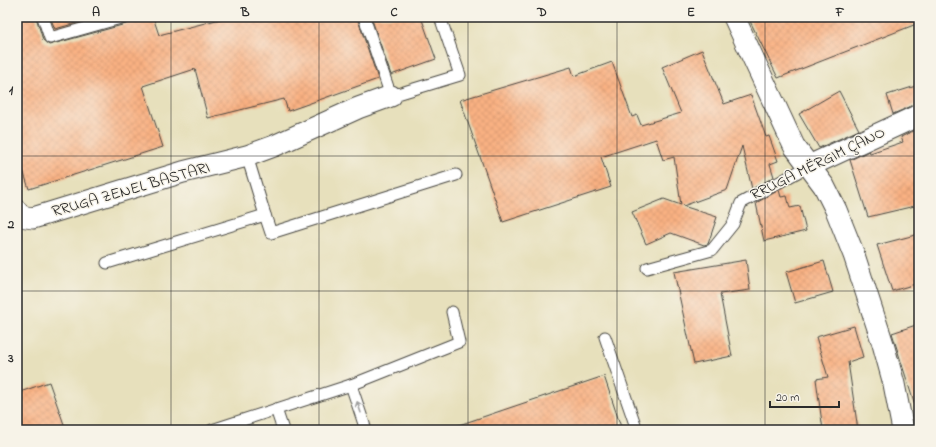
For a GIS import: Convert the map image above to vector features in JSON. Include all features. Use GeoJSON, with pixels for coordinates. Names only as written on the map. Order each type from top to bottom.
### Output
{"type":"FeatureCollection","features":[{"type":"Feature","properties":{"kind":"street"},"geometry":{"type":"LineString","coordinates":[[734,17],[794,146],[824,186],[854,255],[883,344],[894,384],[903,430]]}},
{"type":"Feature","properties":{"kind":"street","name":"RRUGA ZENEL BASTARI"},"geometry":{"type":"LineString","coordinates":[[17,211],[20,216],[34,218],[183,172],[247,156],[274,146],[358,108],[392,96]]}},
{"type":"Feature","properties":{"kind":"street","name":"RRUGA MËRGIM ÇANO"},"geometry":{"type":"LineString","coordinates":[[808,166],[919,115]]}},
{"type":"Feature","properties":{"kind":"lane"},"geometry":{"type":"LineString","coordinates":[[43,17],[50,38],[124,17]]}},
{"type":"Feature","properties":{"kind":"lane"},"geometry":{"type":"LineString","coordinates":[[364,17],[392,96]]}},
{"type":"Feature","properties":{"kind":"lane","name":"RRUGA ZENEL BASTARI"},"geometry":{"type":"LineString","coordinates":[[392,96],[460,75],[440,17]]}},
{"type":"Feature","properties":{"kind":"lane"},"geometry":{"type":"LineString","coordinates":[[247,156],[271,233],[456,175]]}},
{"type":"Feature","properties":{"kind":"lane","name":"RRUGA MËRGIM ÇANO"},"geometry":{"type":"LineString","coordinates":[[647,268],[712,250],[733,224],[741,203],[808,166]]}},
{"type":"Feature","properties":{"kind":"lane"},"geometry":{"type":"LineString","coordinates":[[107,263],[265,215]]}},
{"type":"Feature","properties":{"kind":"lane"},"geometry":{"type":"LineString","coordinates":[[212,430],[351,385],[459,342],[452,312]]}},
{"type":"Feature","properties":{"kind":"lane"},"geometry":{"type":"LineString","coordinates":[[604,337],[637,430]]}},
{"type":"Feature","properties":{"kind":"lane"},"geometry":{"type":"LineString","coordinates":[[351,385],[366,430]]}},
{"type":"Feature","properties":{"kind":"lane"},"geometry":{"type":"LineString","coordinates":[[276,409],[283,430]]}},
{"type":"Feature","properties":{"kind":"building"},"geometry":{"type":"Polygon","coordinates":[[[17,17],[36,17],[43,40],[49,45],[126,24],[129,22],[131,17],[153,17],[159,35],[228,17],[357,17],[378,79],[288,111],[284,99],[208,118],[195,69],[143,86],[163,147],[29,189],[17,151],[17,17]]]}},
{"type":"Feature","properties":{"kind":"building"},"geometry":{"type":"Polygon","coordinates":[[[50,17],[98,17],[55,29],[50,17]]]}},
{"type":"Feature","properties":{"kind":"building"},"geometry":{"type":"Polygon","coordinates":[[[371,17],[421,17],[436,59],[391,75],[371,17]]]}},
{"type":"Feature","properties":{"kind":"building"},"geometry":{"type":"Polygon","coordinates":[[[748,17],[919,17],[919,23],[778,78],[748,17]]]}},
{"type":"Feature","properties":{"kind":"building"},"geometry":{"type":"Polygon","coordinates":[[[702,50],[724,104],[751,95],[766,137],[769,136],[778,161],[770,164],[774,177],[752,189],[742,146],[727,190],[683,206],[717,217],[708,244],[704,245],[671,233],[646,244],[632,212],[664,199],[681,205],[674,157],[663,160],[656,139],[601,157],[611,187],[503,222],[460,100],[571,67],[574,76],[612,62],[632,117],[637,115],[641,125],[681,113],[662,67],[702,50]]]}},
{"type":"Feature","properties":{"kind":"building"},"geometry":{"type":"Polygon","coordinates":[[[919,85],[919,103],[893,114],[887,95],[919,85]]]}},
{"type":"Feature","properties":{"kind":"building"},"geometry":{"type":"Polygon","coordinates":[[[839,91],[859,130],[819,148],[799,114],[839,91]]]}},
{"type":"Feature","properties":{"kind":"building"},"geometry":{"type":"Polygon","coordinates":[[[919,128],[919,205],[868,217],[850,160],[869,151],[870,153],[903,142],[901,137],[919,128]]]}},
{"type":"Feature","properties":{"kind":"building"},"geometry":{"type":"Polygon","coordinates":[[[779,190],[781,197],[787,196],[790,208],[800,206],[806,231],[764,241],[756,203],[779,190]]]}},
{"type":"Feature","properties":{"kind":"building"},"geometry":{"type":"Polygon","coordinates":[[[919,234],[919,283],[892,291],[877,245],[919,234]]]}},
{"type":"Feature","properties":{"kind":"building"},"geometry":{"type":"Polygon","coordinates":[[[746,260],[750,290],[720,294],[732,356],[694,364],[674,272],[746,260]]]}},
{"type":"Feature","properties":{"kind":"building"},"geometry":{"type":"Polygon","coordinates":[[[824,261],[833,292],[795,303],[786,272],[824,261]]]}},
{"type":"Feature","properties":{"kind":"building"},"geometry":{"type":"Polygon","coordinates":[[[919,324],[919,405],[915,406],[892,333],[919,324]]]}},
{"type":"Feature","properties":{"kind":"building"},"geometry":{"type":"Polygon","coordinates":[[[854,326],[863,357],[848,362],[858,430],[823,430],[816,379],[828,377],[816,337],[854,326]]]}},
{"type":"Feature","properties":{"kind":"building"},"geometry":{"type":"Polygon","coordinates":[[[604,376],[622,430],[454,430],[453,427],[604,376]]]}},
{"type":"Feature","properties":{"kind":"building"},"geometry":{"type":"Polygon","coordinates":[[[49,382],[66,430],[17,430],[17,393],[49,382]]]}}]}
